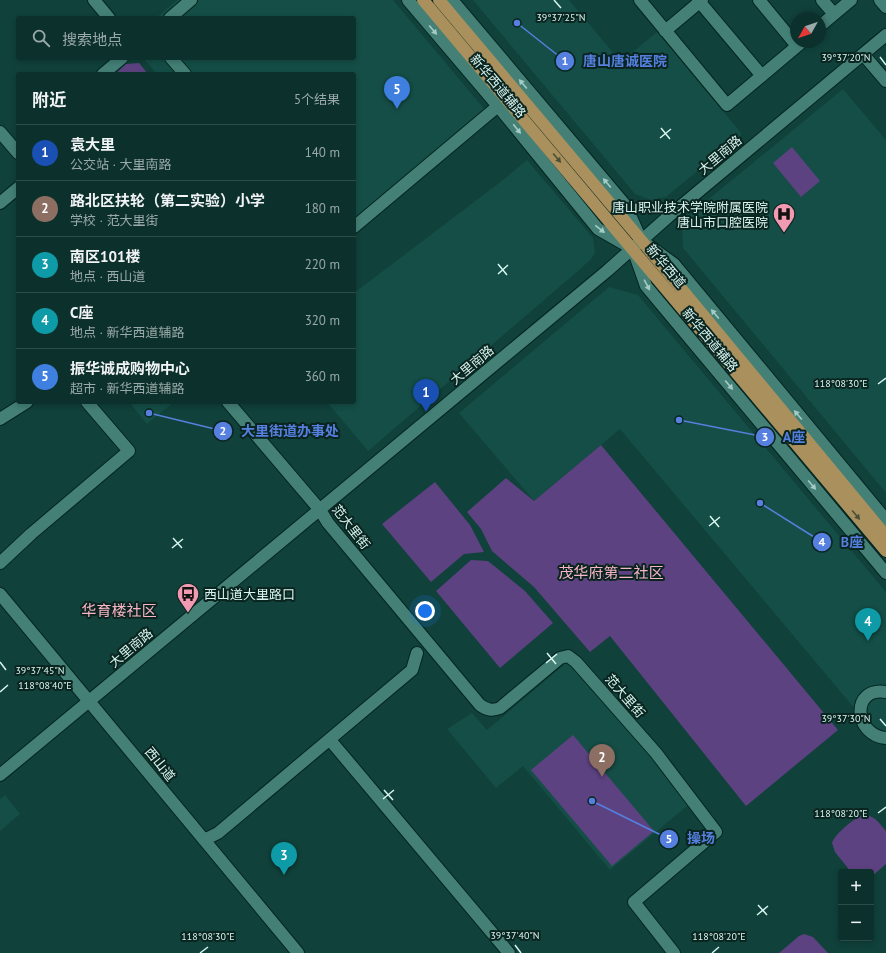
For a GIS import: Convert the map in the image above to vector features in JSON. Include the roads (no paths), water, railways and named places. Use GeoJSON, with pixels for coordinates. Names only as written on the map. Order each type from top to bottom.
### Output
{"type":"FeatureCollection","features":[{"type":"Feature","properties":{"kind":"main road","name":"新华西道"},"geometry":{"type":"LineString","coordinates":[[423,0],[637,244],[886,536]]}},
{"type":"Feature","properties":{"kind":"main road","name":"新华西道"},"geometry":{"type":"LineString","coordinates":[[439,0],[886,551]]}},
{"type":"Feature","properties":{"kind":"street"},"geometry":{"type":"LineString","coordinates":[[94,0],[107,16]]}},
{"type":"Feature","properties":{"kind":"street"},"geometry":{"type":"LineString","coordinates":[[172,16],[191,0]]}},
{"type":"Feature","properties":{"kind":"street","name":"新华西道辅路"},"geometry":{"type":"LineString","coordinates":[[408,0],[498,106],[598,229],[637,244],[674,264],[886,520]]}},
{"type":"Feature","properties":{"kind":"street","name":"新华西道辅路"},"geometry":{"type":"LineString","coordinates":[[452,0],[626,206],[637,244],[646,286],[886,573]]}},
{"type":"Feature","properties":{"kind":"street"},"geometry":{"type":"LineString","coordinates":[[640,0],[727,105],[794,48]]}},
{"type":"Feature","properties":{"kind":"street"},"geometry":{"type":"LineString","coordinates":[[759,0],[790,34]]}},
{"type":"Feature","properties":{"kind":"street"},"geometry":{"type":"LineString","coordinates":[[822,0],[834,14]]}},
{"type":"Feature","properties":{"kind":"street"},"geometry":{"type":"LineString","coordinates":[[826,21],[851,0]]}},
{"type":"Feature","properties":{"kind":"street"},"geometry":{"type":"LineString","coordinates":[[880,0],[886,7]]}},
{"type":"Feature","properties":{"kind":"street"},"geometry":{"type":"LineString","coordinates":[[665,31],[700,1],[762,76]]}},
{"type":"Feature","properties":{"kind":"street","name":"大里南路"},"geometry":{"type":"LineString","coordinates":[[0,774],[320,510],[886,34]]}},
{"type":"Feature","properties":{"kind":"street"},"geometry":{"type":"LineString","coordinates":[[863,54],[886,81]]}},
{"type":"Feature","properties":{"kind":"street"},"geometry":{"type":"LineString","coordinates":[[105,72],[120,60]]}},
{"type":"Feature","properties":{"kind":"street"},"geometry":{"type":"LineString","coordinates":[[173,60],[183,72]]}},
{"type":"Feature","properties":{"kind":"street"},"geometry":{"type":"LineString","coordinates":[[356,225],[498,106]]}},
{"type":"Feature","properties":{"kind":"street"},"geometry":{"type":"LineString","coordinates":[[0,132],[16,151]]}},
{"type":"Feature","properties":{"kind":"street"},"geometry":{"type":"LineString","coordinates":[[0,203],[16,190]]}},
{"type":"Feature","properties":{"kind":"street"},"geometry":{"type":"LineString","coordinates":[[0,419],[24,404]]}},
{"type":"Feature","properties":{"kind":"street"},"geometry":{"type":"LineString","coordinates":[[0,563],[31,534],[129,451],[89,404]]}},
{"type":"Feature","properties":{"kind":"street"},"geometry":{"type":"LineString","coordinates":[[230,404],[320,510]]}},
{"type":"Feature","properties":{"kind":"street","name":"范大里街"},"geometry":{"type":"LineString","coordinates":[[320,510],[328,523],[484,709],[492,710],[500,708],[560,658],[568,656],[576,662],[656,753],[716,832],[634,902],[674,953]]}},
{"type":"Feature","properties":{"kind":"street","name":"范大里街"},"geometry":{"type":"LineString","coordinates":[[320,510],[332,519],[406,610],[486,703],[494,705],[500,702],[558,654],[570,650],[577,652],[660,750],[722,832],[639,902],[679,953]]}},
{"type":"Feature","properties":{"kind":"street","name":"西山道"},"geometry":{"type":"LineString","coordinates":[[0,594],[298,953]]}},
{"type":"Feature","properties":{"kind":"street"},"geometry":{"type":"LineString","coordinates":[[204,840],[218,834],[412,670],[417,653]]}},
{"type":"Feature","properties":{"kind":"street"},"geometry":{"type":"LineString","coordinates":[[886,692],[877,691],[870,694],[864,699],[859,712],[861,720],[868,730],[880,738],[886,738]]}},
{"type":"Feature","properties":{"kind":"street"},"geometry":{"type":"LineString","coordinates":[[330,740],[509,953]]}},
{"type":"Feature","properties":{"kind":"place","name":"唐山唐诚医院"},"geometry":{"type":"Point","coordinates":[517,23]}},
{"type":"Feature","properties":{"kind":"place","name":"振华诚成购物中心"},"geometry":{"type":"Point","coordinates":[397,109]}},
{"type":"Feature","properties":{"kind":"place","name":"唐山职业技术学院附属医院 唐山市口腔医院"},"geometry":{"type":"Point","coordinates":[784,234]}},
{"type":"Feature","properties":{"kind":"place","name":"袁大里"},"geometry":{"type":"Point","coordinates":[426,412]}},
{"type":"Feature","properties":{"kind":"place","name":"大里街道办事处"},"geometry":{"type":"Point","coordinates":[149,413]}},
{"type":"Feature","properties":{"kind":"place","name":"A座"},"geometry":{"type":"Point","coordinates":[679,420]}},
{"type":"Feature","properties":{"kind":"place","name":"B座"},"geometry":{"type":"Point","coordinates":[760,503]}},
{"type":"Feature","properties":{"kind":"place","name":"西山道大里路口"},"geometry":{"type":"Point","coordinates":[188,614]}},
{"type":"Feature","properties":{"kind":"place","name":"C座"},"geometry":{"type":"Point","coordinates":[868,641]}},
{"type":"Feature","properties":{"kind":"place","name":"路北区扶轮（第二实验）小学"},"geometry":{"type":"Point","coordinates":[602,777]}},
{"type":"Feature","properties":{"kind":"place","name":"操场"},"geometry":{"type":"Point","coordinates":[592,801]}},
{"type":"Feature","properties":{"kind":"place","name":"南区101楼"},"geometry":{"type":"Point","coordinates":[284,875]}},
{"type":"Feature","properties":{"kind":"district","name":"茂华府第二社区"},"geometry":{"type":"Point","coordinates":[611,572]}},
{"type":"Feature","properties":{"kind":"district","name":"华育楼社区"},"geometry":{"type":"Point","coordinates":[119,610]}}]}
